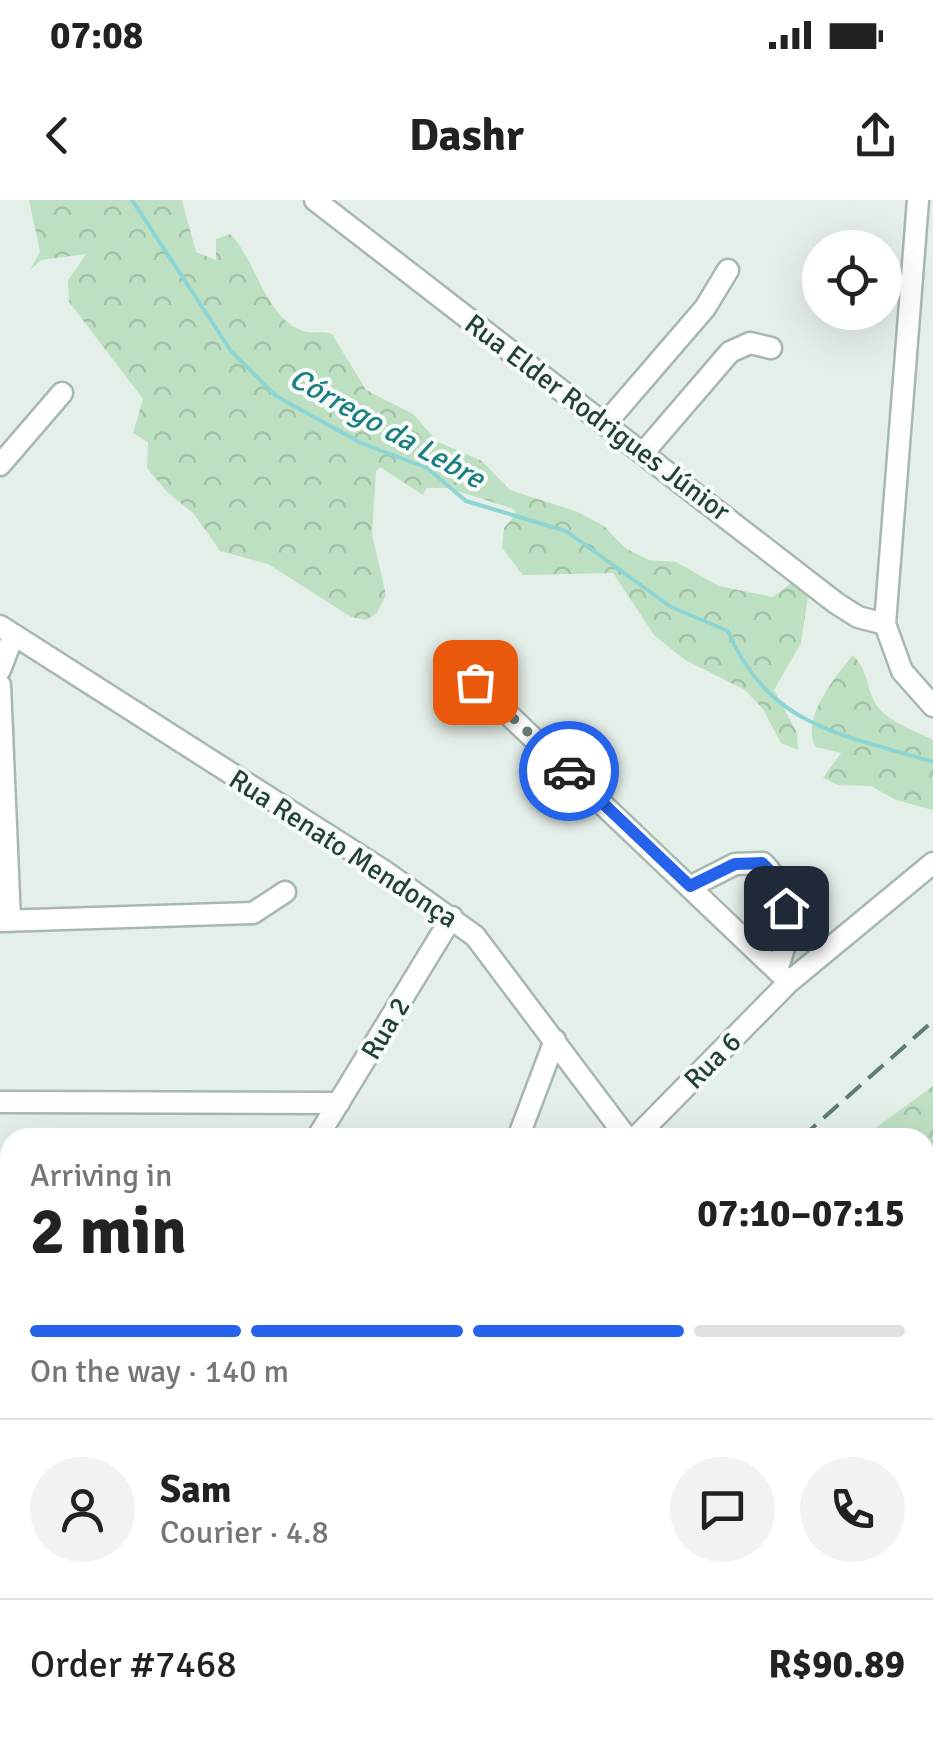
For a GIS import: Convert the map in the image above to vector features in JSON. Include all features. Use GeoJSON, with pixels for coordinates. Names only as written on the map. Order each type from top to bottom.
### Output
{"type":"FeatureCollection","features":[{"type":"Feature","properties":{"kind":"street","name":"Rua Elder Rodrigues Júnior"},"geometry":{"type":"LineString","coordinates":[[315,200],[836,603],[858,618],[885,624]]}},
{"type":"Feature","properties":{"kind":"street"},"geometry":{"type":"LineString","coordinates":[[918,200],[885,624],[902,672],[933,706]]}},
{"type":"Feature","properties":{"kind":"street"},"geometry":{"type":"LineString","coordinates":[[606,423],[705,308],[728,270]]}},
{"type":"Feature","properties":{"kind":"street"},"geometry":{"type":"LineString","coordinates":[[644,452],[730,352],[750,343],[770,348]]}},
{"type":"Feature","properties":{"kind":"street"},"geometry":{"type":"LineString","coordinates":[[0,465],[62,393]]}},
{"type":"Feature","properties":{"kind":"street"},"geometry":{"type":"LineString","coordinates":[[0,670],[6,631]]}},
{"type":"Feature","properties":{"kind":"street","name":"Rua Renato Mendonça"},"geometry":{"type":"LineString","coordinates":[[6,631],[475,936],[620,1128]]}},
{"type":"Feature","properties":{"kind":"street"},"geometry":{"type":"LineString","coordinates":[[448,657],[783,975]]}},
{"type":"Feature","properties":{"kind":"street"},"geometry":{"type":"LineString","coordinates":[[0,684],[5,921],[253,913],[285,892]]}},
{"type":"Feature","properties":{"kind":"street","name":"Rua 6"},"geometry":{"type":"LineString","coordinates":[[644,1128],[783,975],[933,862]]}},
{"type":"Feature","properties":{"kind":"street"},"geometry":{"type":"LineString","coordinates":[[690,886],[735,864],[762,863],[781,882],[791,934],[783,975]]}},
{"type":"Feature","properties":{"kind":"street","name":"Rua 2"},"geometry":{"type":"LineString","coordinates":[[323,1128],[452,918]]}},
{"type":"Feature","properties":{"kind":"street"},"geometry":{"type":"LineString","coordinates":[[522,1128],[555,1040]]}},
{"type":"Feature","properties":{"kind":"street"},"geometry":{"type":"LineString","coordinates":[[0,1102],[339,1103]]}},
{"type":"Feature","properties":{"kind":"green space"},"geometry":{"type":"Polygon","coordinates":[[[29,200],[182,200],[196,252],[216,260],[216,239],[230,234],[282,317],[308,332],[332,334],[366,390],[413,414],[438,442],[482,461],[510,490],[578,512],[604,526],[625,548],[649,560],[676,562],[719,586],[773,597],[795,580],[804,582],[808,596],[801,643],[774,690],[797,733],[798,750],[781,743],[763,709],[745,690],[685,660],[654,635],[613,573],[523,575],[502,548],[504,528],[516,514],[514,509],[448,488],[426,488],[423,495],[380,467],[376,471],[372,534],[386,595],[377,613],[366,620],[351,617],[268,564],[220,551],[194,514],[167,492],[147,468],[148,442],[133,433],[143,399],[69,302],[68,280],[86,254],[41,260],[29,271],[40,252],[29,200]]]}},
{"type":"Feature","properties":{"kind":"green space"},"geometry":{"type":"Polygon","coordinates":[[[853,655],[877,706],[899,724],[933,740],[933,810],[896,800],[871,786],[838,785],[823,778],[841,753],[816,747],[812,724],[822,699],[853,655]]]}},
{"type":"Feature","properties":{"kind":"green space"},"geometry":{"type":"Polygon","coordinates":[[[933,1086],[933,1128],[875,1128],[933,1086]]]}},
{"type":"Feature","properties":{"kind":"waterway","name":"Córrego da Lebre"},"geometry":{"type":"LineString","coordinates":[[132,200],[231,351],[276,396],[361,443],[427,468],[466,501],[566,531],[671,607],[728,631],[764,688],[811,722],[933,762]]}},
{"type":"Feature","properties":{"kind":"railway"},"geometry":{"type":"LineString","coordinates":[[812,1128],[933,1021]]}},
{"type":"Feature","properties":{"kind":"way so far"},"geometry":{"type":"LineString","coordinates":[[475,682],[569,771]]}},
{"type":"Feature","properties":{"kind":"route"},"geometry":{"type":"LineString","coordinates":[[569,771],[690,886],[735,864],[762,863],[781,882],[786,908]]}}]}
